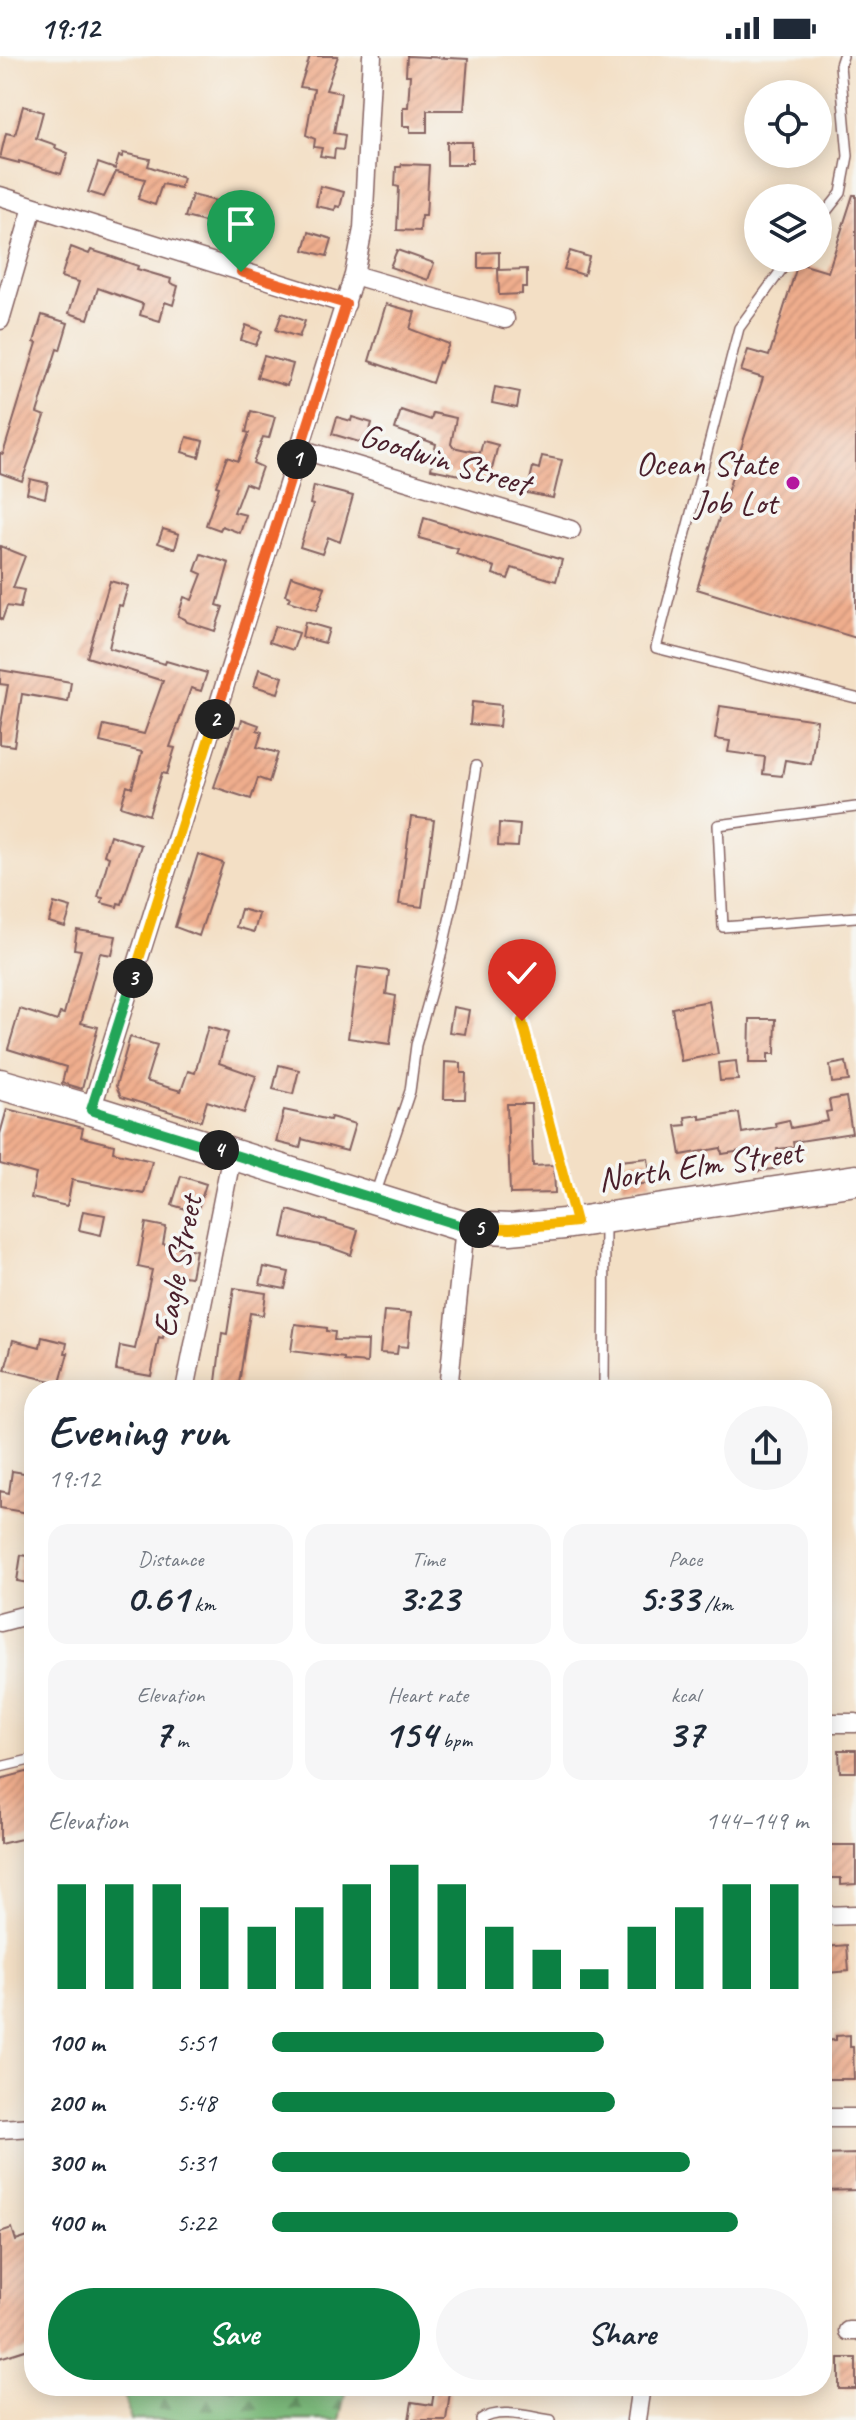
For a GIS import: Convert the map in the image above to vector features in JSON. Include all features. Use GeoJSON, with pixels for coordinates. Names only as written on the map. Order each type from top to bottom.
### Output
{"type":"FeatureCollection","features":[{"type":"Feature","properties":{"kind":"main road","name":"North Elm Street"},"geometry":{"type":"LineString","coordinates":[[0,1084],[465,1227],[510,1229],[856,1180]]}},
{"type":"Feature","properties":{"kind":"street"},"geometry":{"type":"LineString","coordinates":[[91,1110],[354,275],[363,229],[372,56]]}},
{"type":"Feature","properties":{"kind":"street"},"geometry":{"type":"LineString","coordinates":[[0,196],[346,304]]}},
{"type":"Feature","properties":{"kind":"street"},"geometry":{"type":"LineString","coordinates":[[0,320],[33,207]]}},
{"type":"Feature","properties":{"kind":"street"},"geometry":{"type":"LineString","coordinates":[[354,275],[505,319]]}},
{"type":"Feature","properties":{"kind":"street","name":"Goodwin Street"},"geometry":{"type":"LineString","coordinates":[[300,449],[571,530]]}},
{"type":"Feature","properties":{"kind":"street","name":"Eagle Street"},"geometry":{"type":"LineString","coordinates":[[187,1380],[232,1154]]}},
{"type":"Feature","properties":{"kind":"street"},"geometry":{"type":"LineString","coordinates":[[449,1380],[465,1227]]}},
{"type":"Feature","properties":{"kind":"street"},"geometry":{"type":"LineString","coordinates":[[0,1622],[24,1616]]}},
{"type":"Feature","properties":{"kind":"street"},"geometry":{"type":"LineString","coordinates":[[832,1723],[856,1723]]}},
{"type":"Feature","properties":{"kind":"street"},"geometry":{"type":"LineString","coordinates":[[832,1916],[856,1915]]}},
{"type":"Feature","properties":{"kind":"street"},"geometry":{"type":"LineString","coordinates":[[832,2118],[856,2118]]}},
{"type":"Feature","properties":{"kind":"street"},"geometry":{"type":"LineString","coordinates":[[0,2129],[24,2128]]}},
{"type":"Feature","properties":{"kind":"street"},"geometry":{"type":"LineString","coordinates":[[636,2420],[640,2396]]}},
{"type":"Feature","properties":{"kind":"lane"},"geometry":{"type":"LineString","coordinates":[[832,204],[841,193],[848,156],[840,65],[843,56]]}},
{"type":"Feature","properties":{"kind":"lane"},"geometry":{"type":"LineString","coordinates":[[780,272],[739,328],[656,648],[856,698]]}},
{"type":"Feature","properties":{"kind":"lane"},"geometry":{"type":"LineString","coordinates":[[374,1199],[410,1091],[416,1045],[460,872],[476,766]]}},
{"type":"Feature","properties":{"kind":"lane"},"geometry":{"type":"LineString","coordinates":[[856,807],[718,825],[723,927],[856,917]]}},
{"type":"Feature","properties":{"kind":"lane"},"geometry":{"type":"LineString","coordinates":[[522,1021],[591,1219],[603,1380]]}},
{"type":"Feature","properties":{"kind":"lane"},"geometry":{"type":"LineString","coordinates":[[0,1767],[24,1761]]}},
{"type":"Feature","properties":{"kind":"lane"},"geometry":{"type":"LineString","coordinates":[[481,2420],[502,2414],[551,2420]]}},
{"type":"Feature","properties":{"kind":"green space"},"geometry":{"type":"Polygon","coordinates":[[[124,2396],[345,2396],[339,2420],[131,2420],[124,2396]]]}},
{"type":"Feature","properties":{"kind":"building"},"geometry":{"type":"Polygon","coordinates":[[[310,56],[338,56],[326,90],[341,93],[334,133],[345,135],[343,150],[335,149],[334,158],[320,156],[322,148],[314,147],[315,139],[306,135],[314,89],[300,87],[310,56]]]}},
{"type":"Feature","properties":{"kind":"building"},"geometry":{"type":"Polygon","coordinates":[[[407,56],[468,59],[464,110],[427,110],[427,132],[410,132],[410,126],[403,126],[403,107],[408,107],[410,75],[406,75],[407,56]]]}},
{"type":"Feature","properties":{"kind":"building"},"geometry":{"type":"Polygon","coordinates":[[[23,106],[43,112],[36,138],[68,153],[61,174],[0,158],[6,133],[15,135],[23,106]]]}},
{"type":"Feature","properties":{"kind":"building"},"geometry":{"type":"Polygon","coordinates":[[[447,142],[472,142],[472,163],[447,165],[447,142]]]}},
{"type":"Feature","properties":{"kind":"building"},"geometry":{"type":"Polygon","coordinates":[[[123,153],[150,159],[148,166],[183,178],[180,188],[162,184],[155,205],[138,199],[145,179],[116,172],[104,197],[88,192],[98,163],[115,169],[123,153]]]}},
{"type":"Feature","properties":{"kind":"building"},"geometry":{"type":"Polygon","coordinates":[[[402,164],[429,165],[426,216],[421,216],[420,231],[397,230],[399,187],[395,186],[396,167],[402,164]]]}},
{"type":"Feature","properties":{"kind":"building"},"geometry":{"type":"Polygon","coordinates":[[[320,186],[344,192],[340,207],[336,206],[335,210],[316,206],[320,186]]]}},
{"type":"Feature","properties":{"kind":"building"},"geometry":{"type":"Polygon","coordinates":[[[192,195],[216,201],[211,219],[206,217],[205,222],[185,217],[192,195]]]}},
{"type":"Feature","properties":{"kind":"building","name":"Ocean State Job Lot"},"geometry":{"type":"Polygon","coordinates":[[[853,195],[856,195],[856,638],[697,589],[763,378],[741,371],[748,350],[769,356],[795,272],[832,272],[832,260],[853,195]]]}},
{"type":"Feature","properties":{"kind":"building"},"geometry":{"type":"Polygon","coordinates":[[[309,232],[332,239],[327,256],[304,250],[309,232]]]}},
{"type":"Feature","properties":{"kind":"building"},"geometry":{"type":"Polygon","coordinates":[[[71,247],[89,254],[91,250],[107,255],[138,266],[137,269],[171,279],[170,283],[178,286],[173,305],[165,302],[160,321],[140,315],[143,304],[98,288],[88,319],[69,313],[79,282],[61,277],[71,247]]]}},
{"type":"Feature","properties":{"kind":"building"},"geometry":{"type":"Polygon","coordinates":[[[397,250],[434,263],[428,280],[390,267],[397,250]]]}},
{"type":"Feature","properties":{"kind":"building"},"geometry":{"type":"Polygon","coordinates":[[[570,251],[589,257],[584,275],[564,269],[570,251]]]}},
{"type":"Feature","properties":{"kind":"building"},"geometry":{"type":"Polygon","coordinates":[[[499,252],[499,268],[478,268],[478,253],[499,252]]]}},
{"type":"Feature","properties":{"kind":"building"},"geometry":{"type":"Polygon","coordinates":[[[527,269],[527,287],[522,287],[522,294],[499,295],[498,270],[527,269]]]}},
{"type":"Feature","properties":{"kind":"building"},"geometry":{"type":"Polygon","coordinates":[[[386,304],[415,312],[410,329],[449,344],[432,383],[369,361],[386,304]]]}},
{"type":"Feature","properties":{"kind":"building"},"geometry":{"type":"Polygon","coordinates":[[[282,313],[305,321],[299,337],[276,330],[282,313]]]}},
{"type":"Feature","properties":{"kind":"building"},"geometry":{"type":"Polygon","coordinates":[[[42,315],[68,323],[37,413],[45,416],[22,481],[0,473],[0,453],[3,454],[37,343],[34,342],[42,315]]]}},
{"type":"Feature","properties":{"kind":"building"},"geometry":{"type":"Polygon","coordinates":[[[246,325],[262,331],[256,345],[241,340],[246,325]]]}},
{"type":"Feature","properties":{"kind":"building"},"geometry":{"type":"Polygon","coordinates":[[[264,356],[293,364],[287,386],[257,377],[264,356]]]}},
{"type":"Feature","properties":{"kind":"building"},"geometry":{"type":"Polygon","coordinates":[[[495,387],[520,392],[517,408],[492,403],[495,387]]]}},
{"type":"Feature","properties":{"kind":"building"},"geometry":{"type":"Polygon","coordinates":[[[401,410],[431,420],[433,413],[456,418],[453,447],[480,453],[483,441],[498,445],[489,481],[431,469],[436,444],[395,429],[401,410]]]}},
{"type":"Feature","properties":{"kind":"building"},"geometry":{"type":"Polygon","coordinates":[[[251,411],[275,417],[269,438],[263,437],[253,463],[262,467],[255,487],[245,483],[234,512],[246,515],[240,533],[222,526],[220,530],[206,525],[219,487],[216,486],[227,457],[238,461],[249,433],[246,432],[251,411]]]}},
{"type":"Feature","properties":{"kind":"building"},"geometry":{"type":"Polygon","coordinates":[[[337,417],[351,421],[352,417],[372,423],[366,444],[332,434],[337,417]]]}},
{"type":"Feature","properties":{"kind":"building"},"geometry":{"type":"Polygon","coordinates":[[[187,437],[203,441],[199,457],[182,452],[187,437]]]}},
{"type":"Feature","properties":{"kind":"building"},"geometry":{"type":"Polygon","coordinates":[[[542,456],[562,460],[553,498],[527,493],[533,467],[539,469],[542,456]]]}},
{"type":"Feature","properties":{"kind":"building"},"geometry":{"type":"Polygon","coordinates":[[[30,479],[48,483],[45,498],[27,493],[30,479]]]}},
{"type":"Feature","properties":{"kind":"building"},"geometry":{"type":"Polygon","coordinates":[[[314,486],[353,496],[340,542],[328,537],[322,554],[300,547],[313,505],[310,504],[314,486]]]}},
{"type":"Feature","properties":{"kind":"building"},"geometry":{"type":"Polygon","coordinates":[[[424,518],[562,560],[556,581],[512,568],[508,579],[493,574],[495,567],[456,554],[458,549],[419,538],[424,518]]]}},
{"type":"Feature","properties":{"kind":"building"},"geometry":{"type":"Polygon","coordinates":[[[163,529],[179,534],[175,549],[158,543],[163,529]]]}},
{"type":"Feature","properties":{"kind":"building"},"geometry":{"type":"Polygon","coordinates":[[[0,546],[25,556],[13,588],[24,590],[20,608],[7,606],[2,620],[0,619],[0,546]]]}},
{"type":"Feature","properties":{"kind":"building"},"geometry":{"type":"Polygon","coordinates":[[[201,554],[229,563],[217,605],[223,607],[215,631],[178,616],[184,597],[192,600],[202,574],[195,571],[201,554]]]}},
{"type":"Feature","properties":{"kind":"building"},"geometry":{"type":"Polygon","coordinates":[[[291,576],[325,587],[317,610],[288,601],[290,597],[285,595],[291,576]]]}},
{"type":"Feature","properties":{"kind":"building"},"geometry":{"type":"Polygon","coordinates":[[[110,581],[128,586],[122,606],[119,605],[109,648],[207,673],[201,691],[191,688],[170,747],[175,748],[167,774],[162,773],[149,815],[121,806],[127,786],[132,788],[142,752],[100,742],[104,725],[144,734],[163,681],[87,657],[110,581]]]}},
{"type":"Feature","properties":{"kind":"building"},"geometry":{"type":"Polygon","coordinates":[[[305,622],[329,629],[325,643],[302,637],[305,622]]]}},
{"type":"Feature","properties":{"kind":"building"},"geometry":{"type":"Polygon","coordinates":[[[275,626],[299,633],[293,650],[269,642],[275,626]]]}},
{"type":"Feature","properties":{"kind":"building"},"geometry":{"type":"Polygon","coordinates":[[[259,669],[283,677],[278,693],[254,686],[259,669]]]}},
{"type":"Feature","properties":{"kind":"building"},"geometry":{"type":"Polygon","coordinates":[[[0,670],[71,682],[68,702],[22,694],[14,746],[0,744],[8,685],[0,684],[0,670]]]}},
{"type":"Feature","properties":{"kind":"building"},"geometry":{"type":"Polygon","coordinates":[[[472,702],[501,705],[499,727],[470,724],[472,702]]]}},
{"type":"Feature","properties":{"kind":"building"},"geometry":{"type":"Polygon","coordinates":[[[720,706],[817,720],[811,764],[785,760],[782,776],[763,774],[765,757],[728,752],[730,741],[715,739],[720,706]]]}},
{"type":"Feature","properties":{"kind":"building"},"geometry":{"type":"Polygon","coordinates":[[[242,719],[259,725],[257,730],[262,732],[257,747],[278,753],[269,782],[258,778],[251,799],[214,787],[235,726],[240,727],[242,719]]]}},
{"type":"Feature","properties":{"kind":"building"},"geometry":{"type":"Polygon","coordinates":[[[411,817],[434,820],[422,907],[399,904],[411,817]]]}},
{"type":"Feature","properties":{"kind":"building"},"geometry":{"type":"Polygon","coordinates":[[[499,823],[520,825],[518,847],[498,846],[499,823]]]}},
{"type":"Feature","properties":{"kind":"building"},"geometry":{"type":"Polygon","coordinates":[[[110,835],[141,845],[122,904],[118,903],[117,907],[102,903],[103,898],[98,897],[109,857],[104,855],[110,835]]]}},
{"type":"Feature","properties":{"kind":"building"},"geometry":{"type":"Polygon","coordinates":[[[198,854],[223,863],[199,936],[175,927],[198,854]]]}},
{"type":"Feature","properties":{"kind":"building"},"geometry":{"type":"Polygon","coordinates":[[[54,903],[71,908],[65,927],[49,922],[54,903]]]}},
{"type":"Feature","properties":{"kind":"building"},"geometry":{"type":"Polygon","coordinates":[[[241,909],[259,914],[254,932],[236,927],[241,909]]]}},
{"type":"Feature","properties":{"kind":"building"},"geometry":{"type":"Polygon","coordinates":[[[77,930],[116,936],[112,955],[100,953],[81,1023],[98,1027],[82,1089],[62,1083],[66,1067],[8,1049],[20,1009],[57,1021],[60,1013],[64,1014],[81,950],[74,949],[77,930]]]}},
{"type":"Feature","properties":{"kind":"building"},"geometry":{"type":"Polygon","coordinates":[[[498,961],[523,963],[521,988],[495,986],[498,961]]]}},
{"type":"Feature","properties":{"kind":"building"},"geometry":{"type":"Polygon","coordinates":[[[358,967],[389,971],[386,994],[396,996],[390,1044],[348,1038],[358,967]]]}},
{"type":"Feature","properties":{"kind":"building"},"geometry":{"type":"Polygon","coordinates":[[[709,1001],[718,1054],[681,1061],[672,1008],[709,1001]]]}},
{"type":"Feature","properties":{"kind":"building"},"geometry":{"type":"Polygon","coordinates":[[[453,1007],[469,1010],[465,1034],[449,1032],[453,1007]]]}},
{"type":"Feature","properties":{"kind":"building"},"geometry":{"type":"Polygon","coordinates":[[[750,1019],[776,1019],[775,1054],[768,1054],[768,1063],[749,1063],[750,1019]]]}},
{"type":"Feature","properties":{"kind":"building"},"geometry":{"type":"Polygon","coordinates":[[[208,1027],[228,1033],[219,1063],[256,1076],[244,1113],[207,1101],[201,1121],[121,1097],[116,1086],[130,1037],[157,1045],[146,1081],[181,1091],[188,1071],[195,1073],[208,1027]]]}},
{"type":"Feature","properties":{"kind":"building"},"geometry":{"type":"Polygon","coordinates":[[[736,1061],[738,1080],[720,1081],[718,1063],[736,1061]]]}},
{"type":"Feature","properties":{"kind":"building"},"geometry":{"type":"Polygon","coordinates":[[[445,1062],[461,1063],[461,1073],[466,1073],[465,1099],[444,1099],[445,1062]]]}},
{"type":"Feature","properties":{"kind":"building"},"geometry":{"type":"Polygon","coordinates":[[[846,1062],[849,1081],[832,1083],[830,1065],[846,1062]]]}},
{"type":"Feature","properties":{"kind":"building"},"geometry":{"type":"Polygon","coordinates":[[[279,1065],[299,1070],[293,1094],[273,1089],[279,1065]]]}},
{"type":"Feature","properties":{"kind":"building"},"geometry":{"type":"Polygon","coordinates":[[[846,1097],[852,1133],[793,1142],[794,1147],[777,1149],[780,1168],[758,1171],[755,1149],[722,1154],[721,1148],[681,1155],[676,1126],[686,1125],[685,1117],[700,1115],[700,1119],[739,1113],[742,1133],[776,1127],[775,1123],[789,1120],[791,1128],[828,1121],[826,1112],[831,1111],[829,1100],[846,1097]]]}},
{"type":"Feature","properties":{"kind":"building"},"geometry":{"type":"Polygon","coordinates":[[[507,1104],[531,1104],[533,1166],[554,1165],[555,1193],[510,1194],[507,1104]]]}},
{"type":"Feature","properties":{"kind":"building"},"geometry":{"type":"Polygon","coordinates":[[[7,1109],[83,1128],[81,1137],[114,1145],[113,1152],[152,1161],[144,1194],[72,1180],[67,1206],[31,1198],[36,1174],[0,1164],[0,1134],[7,1109]]]}},
{"type":"Feature","properties":{"kind":"building"},"geometry":{"type":"Polygon","coordinates":[[[284,1110],[355,1124],[347,1151],[302,1139],[300,1148],[276,1142],[284,1110]]]}},
{"type":"Feature","properties":{"kind":"building"},"geometry":{"type":"Polygon","coordinates":[[[648,1158],[651,1183],[623,1186],[620,1161],[648,1158]]]}},
{"type":"Feature","properties":{"kind":"building"},"geometry":{"type":"Polygon","coordinates":[[[181,1176],[206,1184],[197,1212],[172,1205],[181,1176]]]}},
{"type":"Feature","properties":{"kind":"building"},"geometry":{"type":"Polygon","coordinates":[[[288,1210],[358,1230],[351,1255],[282,1237],[288,1210]]]}},
{"type":"Feature","properties":{"kind":"building"},"geometry":{"type":"Polygon","coordinates":[[[83,1211],[105,1215],[101,1235],[79,1230],[83,1211]]]}},
{"type":"Feature","properties":{"kind":"building"},"geometry":{"type":"Polygon","coordinates":[[[146,1223],[166,1227],[163,1244],[196,1250],[191,1277],[177,1275],[151,1376],[116,1370],[120,1346],[135,1349],[152,1270],[138,1267],[146,1223]]]}},
{"type":"Feature","properties":{"kind":"building"},"geometry":{"type":"Polygon","coordinates":[[[264,1267],[289,1272],[285,1289],[260,1284],[264,1267]]]}},
{"type":"Feature","properties":{"kind":"building"},"geometry":{"type":"Polygon","coordinates":[[[234,1288],[266,1293],[263,1315],[250,1313],[240,1380],[216,1380],[222,1333],[227,1334],[234,1288]]]}},
{"type":"Feature","properties":{"kind":"building"},"geometry":{"type":"Polygon","coordinates":[[[384,1311],[411,1313],[408,1347],[398,1346],[397,1354],[380,1353],[384,1311]]]}},
{"type":"Feature","properties":{"kind":"building"},"geometry":{"type":"Polygon","coordinates":[[[295,1324],[327,1328],[327,1331],[335,1332],[334,1340],[368,1341],[367,1363],[291,1351],[295,1324]]]}},
{"type":"Feature","properties":{"kind":"building"},"geometry":{"type":"Polygon","coordinates":[[[42,1337],[67,1343],[65,1353],[68,1353],[61,1380],[5,1370],[13,1340],[40,1347],[42,1337]]]}},
{"type":"Feature","properties":{"kind":"building"},"geometry":{"type":"Polygon","coordinates":[[[12,1471],[24,1473],[24,1512],[0,1508],[0,1491],[9,1493],[12,1471]]]}},
{"type":"Feature","properties":{"kind":"building"},"geometry":{"type":"Polygon","coordinates":[[[21,1555],[24,1555],[24,1582],[17,1581],[21,1555]]]}},
{"type":"Feature","properties":{"kind":"building"},"geometry":{"type":"Polygon","coordinates":[[[839,1750],[856,1750],[856,1772],[840,1772],[839,1750]]]}},
{"type":"Feature","properties":{"kind":"building"},"geometry":{"type":"Polygon","coordinates":[[[24,1773],[24,1838],[0,1844],[0,1779],[24,1773]]]}},
{"type":"Feature","properties":{"kind":"building"},"geometry":{"type":"Polygon","coordinates":[[[832,1845],[856,1845],[856,1884],[841,1885],[841,1878],[832,1878],[832,1845]]]}},
{"type":"Feature","properties":{"kind":"building"},"geometry":{"type":"Polygon","coordinates":[[[847,1945],[849,1971],[832,1973],[832,1946],[847,1945]]]}},
{"type":"Feature","properties":{"kind":"building"},"geometry":{"type":"Polygon","coordinates":[[[850,2035],[854,2079],[832,2079],[832,2040],[836,2040],[836,2036],[850,2035]]]}},
{"type":"Feature","properties":{"kind":"building"},"geometry":{"type":"Polygon","coordinates":[[[856,2154],[856,2190],[832,2191],[832,2155],[856,2154]]]}},
{"type":"Feature","properties":{"kind":"building"},"geometry":{"type":"Polygon","coordinates":[[[12,2228],[16,2241],[24,2238],[24,2350],[0,2358],[0,2232],[12,2228]]]}},
{"type":"Feature","properties":{"kind":"building"},"geometry":{"type":"Polygon","coordinates":[[[839,2358],[856,2358],[856,2389],[839,2389],[839,2358]]]}},
{"type":"Feature","properties":{"kind":"building"},"geometry":{"type":"Polygon","coordinates":[[[433,2396],[449,2396],[446,2420],[409,2420],[412,2402],[432,2405],[433,2396]]]}},
{"type":"Feature","properties":{"kind":"place","name":"Ocean State Job Lot"},"geometry":{"type":"Point","coordinates":[793,483]}},
{"type":"Feature","properties":{"kind":"route"},"geometry":{"type":"LineString","coordinates":[[241,272],[346,304],[91,1110],[465,1227],[510,1229],[576,1222],[522,1021]]}}]}
